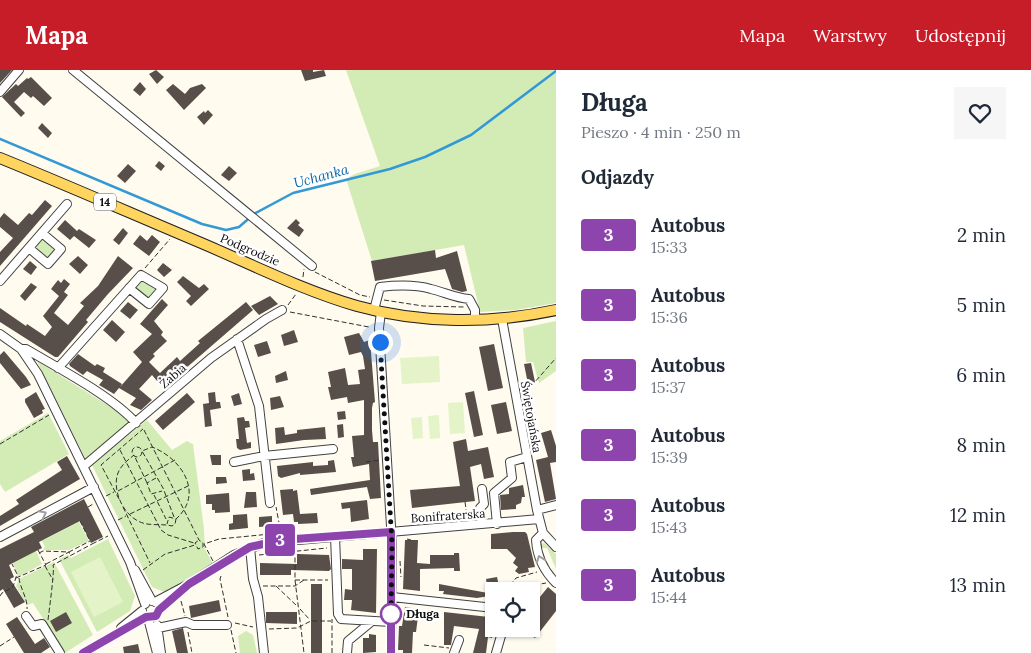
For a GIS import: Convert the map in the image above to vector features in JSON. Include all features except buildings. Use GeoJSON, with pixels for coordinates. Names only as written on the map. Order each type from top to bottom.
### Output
{"type":"FeatureCollection","features":[{"type":"Feature","properties":{"kind":"main road","name":"Podgrodzie"},"geometry":{"type":"LineString","coordinates":[[0,158],[321,293],[377,311],[422,318],[502,319]]}},
{"type":"Feature","properties":{"kind":"main road","name":"14"},"geometry":{"type":"LineString","coordinates":[[502,319],[556,310]]}},
{"type":"Feature","properties":{"kind":"street"},"geometry":{"type":"LineString","coordinates":[[0,92],[19,70]]}},
{"type":"Feature","properties":{"kind":"street"},"geometry":{"type":"LineString","coordinates":[[73,70],[312,266]]}},
{"type":"Feature","properties":{"kind":"street"},"geometry":{"type":"LineString","coordinates":[[0,281],[67,204]]}},
{"type":"Feature","properties":{"kind":"street"},"geometry":{"type":"LineString","coordinates":[[30,248],[48,264],[61,249],[42,233]]}},
{"type":"Feature","properties":{"kind":"street"},"geometry":{"type":"LineString","coordinates":[[58,368],[129,288],[141,275],[163,288],[149,304],[129,288]]}},
{"type":"Feature","properties":{"kind":"street"},"geometry":{"type":"LineString","coordinates":[[391,653],[391,532],[380,328],[376,298],[380,287],[402,284],[432,289],[445,295],[469,299],[476,310],[475,320]]}},
{"type":"Feature","properties":{"kind":"street","name":"Żabia"},"geometry":{"type":"LineString","coordinates":[[84,466],[137,423],[211,358],[282,310]]}},
{"type":"Feature","properties":{"kind":"street","name":"Świętojańska"},"geometry":{"type":"LineString","coordinates":[[502,319],[537,510],[543,533]]}},
{"type":"Feature","properties":{"kind":"street"},"geometry":{"type":"LineString","coordinates":[[0,334],[21,349],[38,374],[130,562],[158,628],[161,653]]}},
{"type":"Feature","properties":{"kind":"street"},"geometry":{"type":"LineString","coordinates":[[236,340],[259,406],[270,503]]}},
{"type":"Feature","properties":{"kind":"street"},"geometry":{"type":"LineString","coordinates":[[21,349],[26,349],[58,368],[127,413],[137,423]]}},
{"type":"Feature","properties":{"kind":"street"},"geometry":{"type":"LineString","coordinates":[[234,462],[264,456],[333,449]]}},
{"type":"Feature","properties":{"kind":"street"},"geometry":{"type":"LineString","coordinates":[[497,524],[494,493],[512,478],[510,462],[527,457]]}},
{"type":"Feature","properties":{"kind":"street"},"geometry":{"type":"LineString","coordinates":[[0,537],[94,487]]}},
{"type":"Feature","properties":{"kind":"street"},"geometry":{"type":"LineString","coordinates":[[481,519],[480,508],[484,504],[482,489]]}},
{"type":"Feature","properties":{"kind":"street"},"geometry":{"type":"LineString","coordinates":[[537,510],[556,505]]}},
{"type":"Feature","properties":{"kind":"street","name":"Bonifraterska"},"geometry":{"type":"LineString","coordinates":[[83,653],[250,547],[281,540],[497,524],[539,519]]}},
{"type":"Feature","properties":{"kind":"street"},"geometry":{"type":"LineString","coordinates":[[552,583],[544,568],[536,543],[543,533],[556,547]]}},
{"type":"Feature","properties":{"kind":"street"},"geometry":{"type":"LineString","coordinates":[[335,536],[338,614],[341,619],[348,621],[391,622]]}},
{"type":"Feature","properties":{"kind":"street"},"geometry":{"type":"LineString","coordinates":[[250,547],[264,653]]}},
{"type":"Feature","properties":{"kind":"street"},"geometry":{"type":"LineString","coordinates":[[392,597],[485,607]]}},
{"type":"Feature","properties":{"kind":"street"},"geometry":{"type":"LineString","coordinates":[[150,610],[157,653]]}},
{"type":"Feature","properties":{"kind":"street"},"geometry":{"type":"LineString","coordinates":[[26,616],[33,626],[42,624],[60,653]]}},
{"type":"Feature","properties":{"kind":"street"},"geometry":{"type":"LineString","coordinates":[[158,628],[186,622],[193,626],[229,625]]}},
{"type":"Feature","properties":{"kind":"street"},"geometry":{"type":"LineString","coordinates":[[347,653],[348,641],[372,622]]}},
{"type":"Feature","properties":{"kind":"street"},"geometry":{"type":"LineString","coordinates":[[496,653],[501,637]]}},
{"type":"Feature","properties":{"kind":"street"},"geometry":{"type":"LineString","coordinates":[[454,651],[459,640]]}},
{"type":"Feature","properties":{"kind":"street"},"geometry":{"type":"LineString","coordinates":[[98,645],[101,653]]}},
{"type":"Feature","properties":{"kind":"path"},"geometry":{"type":"LineString","coordinates":[[141,275],[172,237]]}},
{"type":"Feature","properties":{"kind":"path"},"geometry":{"type":"LineString","coordinates":[[302,279],[304,265],[360,295],[444,308],[472,305]]}},
{"type":"Feature","properties":{"kind":"path"},"geometry":{"type":"LineString","coordinates":[[295,295],[282,310],[369,327]]}},
{"type":"Feature","properties":{"kind":"path"},"geometry":{"type":"LineString","coordinates":[[526,392],[556,358]]}},
{"type":"Feature","properties":{"kind":"path"},"geometry":{"type":"LineString","coordinates":[[0,444],[51,414]]}},
{"type":"Feature","properties":{"kind":"path"},"geometry":{"type":"LineString","coordinates":[[120,449],[157,525],[168,535],[195,544],[198,549],[203,547],[203,542],[199,540],[143,429],[137,423]]}},
{"type":"Feature","properties":{"kind":"path"},"geometry":{"type":"LineString","coordinates":[[143,429],[101,465],[128,515],[150,563]]}},
{"type":"Feature","properties":{"kind":"path"},"geometry":{"type":"LineString","coordinates":[[128,515],[146,524],[174,526],[175,518],[163,488],[140,447],[135,448],[133,451],[134,456],[167,524]]}},
{"type":"Feature","properties":{"kind":"path"},"geometry":{"type":"LineString","coordinates":[[121,503],[117,491],[118,473],[125,462],[134,456],[140,456],[142,451],[152,447],[164,451],[175,460],[183,471],[188,486],[188,499],[184,510],[175,518]]}},
{"type":"Feature","properties":{"kind":"path"},"geometry":{"type":"LineString","coordinates":[[106,496],[175,460]]}},
{"type":"Feature","properties":{"kind":"path"},"geometry":{"type":"LineString","coordinates":[[366,462],[380,460]]}},
{"type":"Feature","properties":{"kind":"path"},"geometry":{"type":"LineString","coordinates":[[147,483],[156,478]]}},
{"type":"Feature","properties":{"kind":"path"},"geometry":{"type":"LineString","coordinates":[[118,520],[188,486]]}},
{"type":"Feature","properties":{"kind":"path"},"geometry":{"type":"LineString","coordinates":[[154,494],[163,490]]}},
{"type":"Feature","properties":{"kind":"path"},"geometry":{"type":"LineString","coordinates":[[465,502],[468,520]]}},
{"type":"Feature","properties":{"kind":"path"},"geometry":{"type":"LineString","coordinates":[[213,562],[204,544],[219,539],[281,532],[278,511],[276,506],[270,503]]}},
{"type":"Feature","properties":{"kind":"path"},"geometry":{"type":"LineString","coordinates":[[88,507],[93,504]]}},
{"type":"Feature","properties":{"kind":"path"},"geometry":{"type":"LineString","coordinates":[[166,520],[171,516],[175,518]]}},
{"type":"Feature","properties":{"kind":"path"},"geometry":{"type":"LineString","coordinates":[[80,522],[92,544]]}},
{"type":"Feature","properties":{"kind":"path"},"geometry":{"type":"LineString","coordinates":[[50,624],[52,580],[55,569],[53,565],[108,536]]}},
{"type":"Feature","properties":{"kind":"path"},"geometry":{"type":"LineString","coordinates":[[407,539],[415,539]]}},
{"type":"Feature","properties":{"kind":"path"},"geometry":{"type":"LineString","coordinates":[[143,571],[150,563],[165,554],[195,544],[199,540]]}},
{"type":"Feature","properties":{"kind":"path"},"geometry":{"type":"LineString","coordinates":[[0,596],[2,593],[13,588],[17,578],[90,541]]}},
{"type":"Feature","properties":{"kind":"path"},"geometry":{"type":"LineString","coordinates":[[254,556],[336,547]]}},
{"type":"Feature","properties":{"kind":"path"},"geometry":{"type":"LineString","coordinates":[[38,550],[52,580]]}},
{"type":"Feature","properties":{"kind":"path"},"geometry":{"type":"LineString","coordinates":[[295,550],[295,586],[304,653]]}},
{"type":"Feature","properties":{"kind":"path"},"geometry":{"type":"LineString","coordinates":[[39,553],[43,551],[69,552]]}},
{"type":"Feature","properties":{"kind":"path"},"geometry":{"type":"LineString","coordinates":[[399,561],[402,562],[401,577]]}},
{"type":"Feature","properties":{"kind":"path"},"geometry":{"type":"LineString","coordinates":[[12,564],[28,603],[26,616]]}},
{"type":"Feature","properties":{"kind":"path"},"geometry":{"type":"LineString","coordinates":[[513,582],[516,578],[544,568]]}},
{"type":"Feature","properties":{"kind":"path"},"geometry":{"type":"LineString","coordinates":[[221,576],[229,622],[262,629],[300,627],[311,621],[332,621]]}},
{"type":"Feature","properties":{"kind":"path"},"geometry":{"type":"LineString","coordinates":[[295,580],[331,580]]}},
{"type":"Feature","properties":{"kind":"path"},"geometry":{"type":"LineString","coordinates":[[255,586],[295,586],[304,580]]}},
{"type":"Feature","properties":{"kind":"path"},"geometry":{"type":"LineString","coordinates":[[276,586],[311,621]]}},
{"type":"Feature","properties":{"kind":"path"},"geometry":{"type":"LineString","coordinates":[[229,625],[236,653]]}},
{"type":"Feature","properties":{"kind":"path"},"geometry":{"type":"LineString","coordinates":[[0,646],[14,637]]}},
{"type":"Feature","properties":{"kind":"path"},"geometry":{"type":"LineString","coordinates":[[424,645],[454,651]]}},
{"type":"Feature","properties":{"kind":"green space"},"geometry":{"type":"Polygon","coordinates":[[[346,70],[556,70],[556,303],[515,310],[480,312],[464,245],[372,261],[346,179],[380,166],[346,70]]]}},
{"type":"Feature","properties":{"kind":"green space"},"geometry":{"type":"Polygon","coordinates":[[[42,237],[55,246],[56,250],[49,260],[33,249],[42,237]]]}},
{"type":"Feature","properties":{"kind":"green space"},"geometry":{"type":"Polygon","coordinates":[[[141,280],[155,288],[156,291],[151,297],[147,298],[137,291],[135,286],[141,280]]]}},
{"type":"Feature","properties":{"kind":"green space"},"geometry":{"type":"Polygon","coordinates":[[[556,321],[556,371],[539,383],[533,362],[526,362],[523,328],[556,321]]]}},
{"type":"Feature","properties":{"kind":"green space"},"geometry":{"type":"Polygon","coordinates":[[[439,356],[440,382],[402,384],[400,358],[439,356]]]}},
{"type":"Feature","properties":{"kind":"green space"},"geometry":{"type":"Polygon","coordinates":[[[37,361],[130,419],[131,424],[88,459],[85,458],[37,361]]]}},
{"type":"Feature","properties":{"kind":"green space"},"geometry":{"type":"Polygon","coordinates":[[[463,402],[465,433],[450,434],[448,403],[463,402]]]}},
{"type":"Feature","properties":{"kind":"green space"},"geometry":{"type":"Polygon","coordinates":[[[48,413],[69,454],[5,492],[0,484],[0,441],[48,413]]]}},
{"type":"Feature","properties":{"kind":"green space"},"geometry":{"type":"Polygon","coordinates":[[[439,415],[440,438],[430,439],[428,416],[439,415]]]}},
{"type":"Feature","properties":{"kind":"green space"},"geometry":{"type":"Polygon","coordinates":[[[422,417],[423,438],[413,439],[411,418],[422,417]]]}},
{"type":"Feature","properties":{"kind":"green space"},"geometry":{"type":"Polygon","coordinates":[[[147,420],[172,450],[187,441],[193,444],[205,549],[213,564],[167,593],[152,587],[92,465],[147,420]]]}},
{"type":"Feature","properties":{"kind":"green space"},"geometry":{"type":"Polygon","coordinates":[[[79,522],[89,541],[69,550],[43,550],[45,547],[41,539],[44,540],[79,522]]]}},
{"type":"Feature","properties":{"kind":"green space"},"geometry":{"type":"Polygon","coordinates":[[[108,539],[135,596],[130,611],[97,632],[59,559],[68,555],[71,558],[108,539]]]}},
{"type":"Feature","properties":{"kind":"green space"},"geometry":{"type":"Polygon","coordinates":[[[544,543],[556,554],[556,569],[547,548],[541,548],[541,544],[544,543]]]}},
{"type":"Feature","properties":{"kind":"green space"},"geometry":{"type":"Polygon","coordinates":[[[36,551],[42,564],[18,577],[13,563],[36,551]]]}},
{"type":"Feature","properties":{"kind":"green space"},"geometry":{"type":"Polygon","coordinates":[[[100,557],[123,602],[94,617],[71,572],[100,557]]]}},
{"type":"Feature","properties":{"kind":"green space"},"geometry":{"type":"Polygon","coordinates":[[[54,562],[93,635],[65,653],[33,603],[27,605],[16,586],[19,579],[54,562]]]}},
{"type":"Feature","properties":{"kind":"green space"},"geometry":{"type":"Polygon","coordinates":[[[246,631],[253,635],[257,653],[240,653],[238,636],[246,631]]]}},
{"type":"Feature","properties":{"kind":"waterway","name":"Uchanka"},"geometry":{"type":"LineString","coordinates":[[0,139],[202,224],[226,230],[239,227],[254,214],[293,193],[390,169],[425,157],[471,135],[556,71]]}},
{"type":"Feature","properties":{"kind":"bus line","name":"3"},"geometry":{"type":"LineString","coordinates":[[83,653],[146,617],[154,618],[159,610],[189,584],[250,547],[281,540],[391,532],[391,653]]}},
{"type":"Feature","properties":{"kind":"place","name":"Długa"},"geometry":{"type":"Point","coordinates":[391,614]}},
{"type":"Feature","properties":{"kind":"route"},"geometry":{"type":"LineString","coordinates":[[380,342],[392,543],[391,614]]}}]}
